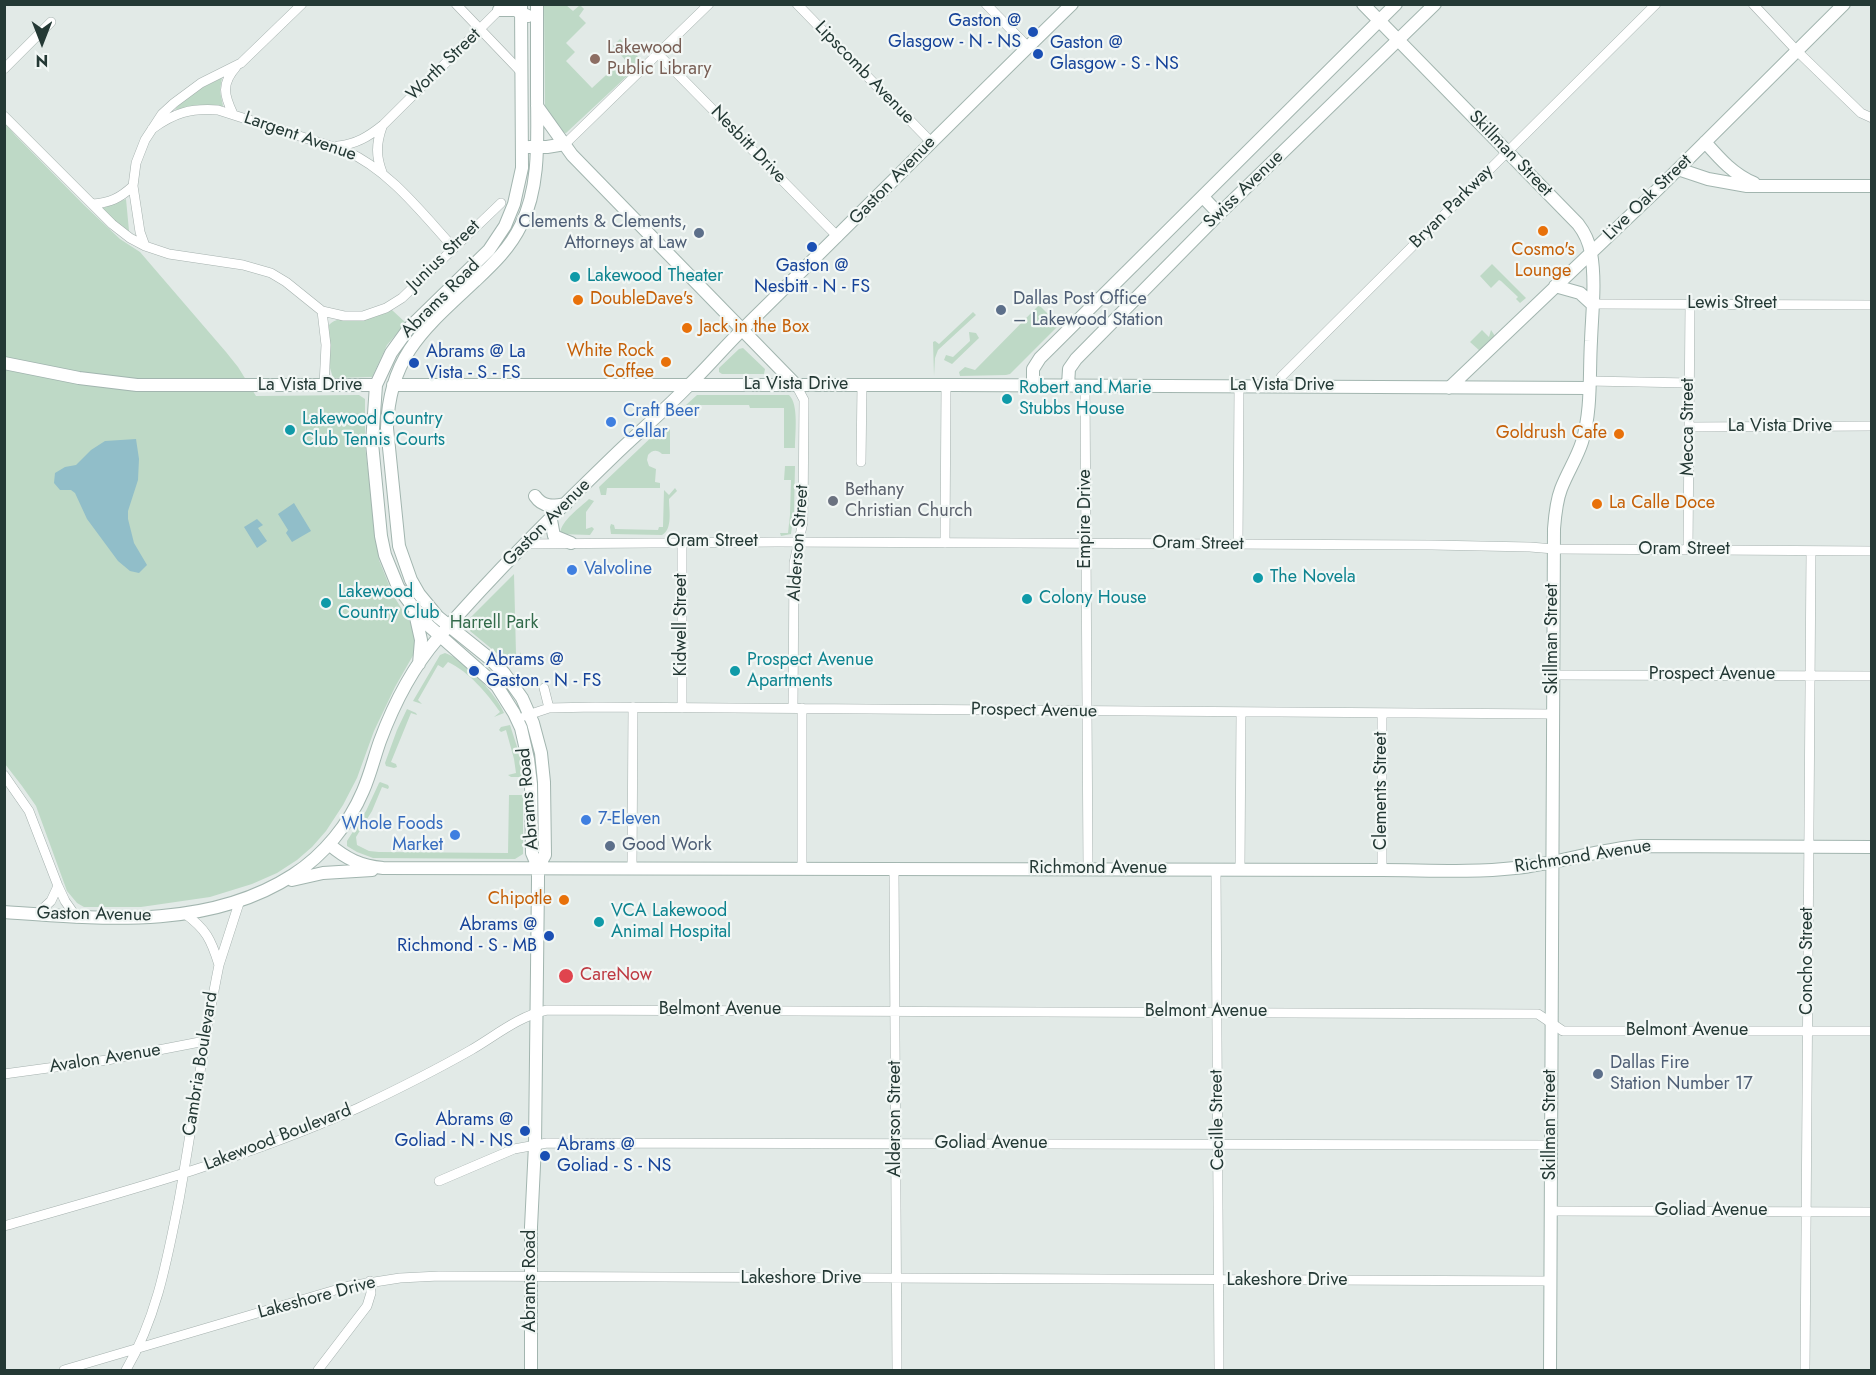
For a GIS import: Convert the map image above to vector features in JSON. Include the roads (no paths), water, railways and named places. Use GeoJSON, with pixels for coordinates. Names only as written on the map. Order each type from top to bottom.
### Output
{"type":"FeatureCollection","features":[{"type":"Feature","properties":{"kind":"street"},"geometry":{"type":"LineString","coordinates":[[233,114],[226,100],[226,82],[231,74],[302,4]]}},
{"type":"Feature","properties":{"kind":"street"},"geometry":{"type":"LineString","coordinates":[[456,4],[522,74]]}},
{"type":"Feature","properties":{"kind":"street","name":"Abrams Road"},"geometry":{"type":"LineString","coordinates":[[537,4],[537,147],[535,180],[529,205],[522,224],[504,253],[415,340],[401,364],[393,385],[387,412],[387,438],[401,554],[411,580],[428,607],[504,673],[522,698],[530,714],[543,766],[544,855],[538,867]]}},
{"type":"Feature","properties":{"kind":"street"},"geometry":{"type":"LineString","coordinates":[[522,147],[565,144],[709,4]]}},
{"type":"Feature","properties":{"kind":"street","name":"Lipscomb Avenue"},"geometry":{"type":"LineString","coordinates":[[797,4],[931,142]]}},
{"type":"Feature","properties":{"kind":"street"},"geometry":{"type":"LineString","coordinates":[[986,4],[1028,47]]}},
{"type":"Feature","properties":{"kind":"street","name":"Gaston Avenue"},"geometry":{"type":"LineString","coordinates":[[4,912],[77,918],[128,919],[184,913],[240,900],[276,885],[307,865],[329,844],[345,824],[363,791],[381,739],[398,701],[419,664],[440,636],[525,544],[690,385],[742,330],[1072,4]]}},
{"type":"Feature","properties":{"kind":"street","name":"Skillman Street"},"geometry":{"type":"LineString","coordinates":[[1363,4],[1578,224],[1586,236],[1593,265],[1587,417],[1582,443],[1561,489],[1555,513],[1550,1371]]}},
{"type":"Feature","properties":{"kind":"street","name":"Swiss Avenue"},"geometry":{"type":"LineString","coordinates":[[1033,385],[1034,369],[1040,358],[1396,4]]}},
{"type":"Feature","properties":{"kind":"street","name":"Swiss Avenue"},"geometry":{"type":"LineString","coordinates":[[1068,385],[1070,369],[1076,359],[1219,214],[1435,4]]}},
{"type":"Feature","properties":{"kind":"street","name":"Bryan Parkway"},"geometry":{"type":"LineString","coordinates":[[1281,386],[1281,377],[1656,4]]}},
{"type":"Feature","properties":{"kind":"street"},"geometry":{"type":"LineString","coordinates":[[1753,4],[1797,51],[1861,113],[1872,118]]}},
{"type":"Feature","properties":{"kind":"street","name":"Live Oak Street"},"geometry":{"type":"LineString","coordinates":[[1449,388],[1678,169],[1844,4]]}},
{"type":"Feature","properties":{"kind":"street"},"geometry":{"type":"LineString","coordinates":[[502,7],[521,9],[537,25]]}},
{"type":"Feature","properties":{"kind":"street","name":"Worth Street"},"geometry":{"type":"LineString","coordinates":[[335,146],[363,140],[382,125],[502,7]]}},
{"type":"Feature","properties":{"kind":"street","name":"Abrams Road"},"geometry":{"type":"LineString","coordinates":[[521,9],[522,147],[521,174],[514,204],[497,239],[479,261],[409,328],[391,353],[376,385],[372,443],[378,511],[385,555],[398,587],[414,609],[440,636],[489,676],[502,692],[517,719],[528,759],[531,783],[532,853],[538,867],[535,1145],[530,1277],[531,1371]]}},
{"type":"Feature","properties":{"kind":"street"},"geometry":{"type":"LineString","coordinates":[[4,69],[51,22]]}},
{"type":"Feature","properties":{"kind":"street","name":"Nesbitt Drive"},"geometry":{"type":"LineString","coordinates":[[658,54],[838,237]]}},
{"type":"Feature","properties":{"kind":"street"},"geometry":{"type":"LineString","coordinates":[[145,246],[140,232],[133,186],[139,152],[145,140],[162,114],[184,95],[201,83],[241,63]]}},
{"type":"Feature","properties":{"kind":"street","name":"Alderson Street"},"geometry":{"type":"LineString","coordinates":[[537,106],[572,155],[796,385],[804,400],[803,522],[794,563],[802,868]]}},
{"type":"Feature","properties":{"kind":"street","name":"Largent Avenue"},"geometry":{"type":"LineString","coordinates":[[152,129],[168,118],[205,109],[233,114],[335,146],[360,157],[382,172],[453,247]]}},
{"type":"Feature","properties":{"kind":"street"},"geometry":{"type":"LineString","coordinates":[[4,116],[122,232],[145,246],[180,257],[256,268],[286,282],[322,311],[326,345],[324,386]]}},
{"type":"Feature","properties":{"kind":"street"},"geometry":{"type":"LineString","coordinates":[[382,125],[377,142],[382,172]]}},
{"type":"Feature","properties":{"kind":"street"},"geometry":{"type":"LineString","coordinates":[[1705,142],[1737,175],[1761,186]]}},
{"type":"Feature","properties":{"kind":"street"},"geometry":{"type":"LineString","coordinates":[[1678,169],[1734,185],[1872,186]]}},
{"type":"Feature","properties":{"kind":"street"},"geometry":{"type":"LineString","coordinates":[[504,253],[504,241],[521,208],[524,196],[525,186],[521,174]]}},
{"type":"Feature","properties":{"kind":"street"},"geometry":{"type":"LineString","coordinates":[[92,204],[116,199],[133,186]]}},
{"type":"Feature","properties":{"kind":"street"},"geometry":{"type":"LineString","coordinates":[[1203,197],[1219,214]]}},
{"type":"Feature","properties":{"kind":"street","name":"Junius Street"},"geometry":{"type":"LineString","coordinates":[[322,311],[356,316],[377,313],[386,308],[402,298],[501,203]]}},
{"type":"Feature","properties":{"kind":"street"},"geometry":{"type":"LineString","coordinates":[[1555,286],[1580,293],[1592,304]]}},
{"type":"Feature","properties":{"kind":"street","name":"Lewis Street"},"geometry":{"type":"LineString","coordinates":[[1592,304],[1872,305]]}},
{"type":"Feature","properties":{"kind":"street","name":"Mecca Street"},"geometry":{"type":"LineString","coordinates":[[1688,550],[1690,304]]}},
{"type":"Feature","properties":{"kind":"street"},"geometry":{"type":"LineString","coordinates":[[1482,357],[1477,377],[1478,381],[1488,388]]}},
{"type":"Feature","properties":{"kind":"street","name":"La Vista Drive"},"geometry":{"type":"LineString","coordinates":[[4,363],[79,378],[137,385],[1086,385],[1488,388],[1689,383]]}},
{"type":"Feature","properties":{"kind":"street"},"geometry":{"type":"LineString","coordinates":[[861,462],[862,385]]}},
{"type":"Feature","properties":{"kind":"street"},"geometry":{"type":"LineString","coordinates":[[945,543],[946,385]]}},
{"type":"Feature","properties":{"kind":"street","name":"Empire Drive"},"geometry":{"type":"LineString","coordinates":[[1086,385],[1088,869]]}},
{"type":"Feature","properties":{"kind":"street"},"geometry":{"type":"LineString","coordinates":[[1238,545],[1239,386]]}},
{"type":"Feature","properties":{"kind":"street","name":"La Vista Drive"},"geometry":{"type":"LineString","coordinates":[[1689,427],[1872,426]]}},
{"type":"Feature","properties":{"kind":"street"},"geometry":{"type":"LineString","coordinates":[[536,496],[540,502],[548,506],[566,504]]}},
{"type":"Feature","properties":{"kind":"street"},"geometry":{"type":"LineString","coordinates":[[378,511],[395,509]]}},
{"type":"Feature","properties":{"kind":"street"},"geometry":{"type":"LineString","coordinates":[[550,520],[554,536],[571,543]]}},
{"type":"Feature","properties":{"kind":"street","name":"Kidwell Street"},"geometry":{"type":"LineString","coordinates":[[682,542],[682,708]]}},
{"type":"Feature","properties":{"kind":"street","name":"Oram Street"},"geometry":{"type":"LineString","coordinates":[[525,544],[800,542],[1872,551]]}},
{"type":"Feature","properties":{"kind":"street","name":"Concho Street"},"geometry":{"type":"LineString","coordinates":[[1805,1371],[1811,551]]}},
{"type":"Feature","properties":{"kind":"street"},"geometry":{"type":"LineString","coordinates":[[414,609],[421,640],[419,664]]}},
{"type":"Feature","properties":{"kind":"street","name":"Prospect Avenue"},"geometry":{"type":"LineString","coordinates":[[1553,675],[1872,676]]}},
{"type":"Feature","properties":{"kind":"street"},"geometry":{"type":"LineString","coordinates":[[544,688],[549,708]]}},
{"type":"Feature","properties":{"kind":"street"},"geometry":{"type":"LineString","coordinates":[[632,868],[633,707]]}},
{"type":"Feature","properties":{"kind":"street","name":"Prospect Avenue"},"geometry":{"type":"LineString","coordinates":[[517,719],[549,708],[633,707],[1553,714]]}},
{"type":"Feature","properties":{"kind":"street"},"geometry":{"type":"LineString","coordinates":[[1240,869],[1241,712]]}},
{"type":"Feature","properties":{"kind":"street","name":"Clements Street"},"geometry":{"type":"LineString","coordinates":[[1382,713],[1382,870]]}},
{"type":"Feature","properties":{"kind":"street"},"geometry":{"type":"LineString","coordinates":[[4,775],[29,811],[65,902],[77,918]]}},
{"type":"Feature","properties":{"kind":"street","name":"Richmond Avenue"},"geometry":{"type":"LineString","coordinates":[[329,844],[356,863],[383,868],[1382,870],[1514,868],[1552,863],[1620,847],[1641,846],[1872,847]]}},
{"type":"Feature","properties":{"kind":"street"},"geometry":{"type":"LineString","coordinates":[[276,885],[310,875],[367,872],[383,868]]}},
{"type":"Feature","properties":{"kind":"street","name":"Alderson Street"},"geometry":{"type":"LineString","coordinates":[[894,868],[897,1371]]}},
{"type":"Feature","properties":{"kind":"street","name":"Cecille Street"},"geometry":{"type":"LineString","coordinates":[[1216,869],[1219,1371]]}},
{"type":"Feature","properties":{"kind":"street"},"geometry":{"type":"LineString","coordinates":[[36,915],[51,901],[58,886]]}},
{"type":"Feature","properties":{"kind":"street","name":"Cambria Boulevard"},"geometry":{"type":"LineString","coordinates":[[126,1371],[138,1350],[153,1312],[163,1277],[184,1173],[219,965],[240,900]]}},
{"type":"Feature","properties":{"kind":"street"},"geometry":{"type":"LineString","coordinates":[[184,913],[207,934],[219,965]]}},
{"type":"Feature","properties":{"kind":"street","name":"Belmont Avenue"},"geometry":{"type":"LineString","coordinates":[[536,1012],[615,1010],[1538,1014],[1563,1031],[1872,1031]]}},
{"type":"Feature","properties":{"kind":"street","name":"Lakewood Boulevard"},"geometry":{"type":"LineString","coordinates":[[4,1226],[109,1197],[268,1144],[357,1108],[411,1082],[536,1012]]}},
{"type":"Feature","properties":{"kind":"street","name":"Avalon Avenue"},"geometry":{"type":"LineString","coordinates":[[4,1074],[107,1060],[205,1041]]}},
{"type":"Feature","properties":{"kind":"street","name":"Goliad Avenue"},"geometry":{"type":"LineString","coordinates":[[439,1181],[514,1149],[547,1143],[1550,1145]]}},
{"type":"Feature","properties":{"kind":"street","name":"Goliad Avenue"},"geometry":{"type":"LineString","coordinates":[[1550,1211],[1872,1212]]}},
{"type":"Feature","properties":{"kind":"street","name":"Lakeshore Drive"},"geometry":{"type":"LineString","coordinates":[[64,1371],[349,1286],[400,1278],[439,1276],[896,1280],[1550,1281]]}},
{"type":"Feature","properties":{"kind":"street"},"geometry":{"type":"LineString","coordinates":[[318,1371],[367,1306],[371,1293],[370,1281]]}},
{"type":"Feature","properties":{"kind":"water"},"geometry":{"type":"Polygon","coordinates":[[[136,439],[139,459],[138,480],[128,511],[128,519],[134,543],[147,565],[139,573],[130,571],[118,561],[87,519],[75,493],[71,490],[60,490],[54,483],[55,473],[65,467],[76,465],[91,450],[105,441],[136,439]]]}},
{"type":"Feature","properties":{"kind":"water"},"geometry":{"type":"Polygon","coordinates":[[[294,503],[311,531],[292,542],[278,514],[294,503]]]}},
{"type":"Feature","properties":{"kind":"water"},"geometry":{"type":"Polygon","coordinates":[[[257,519],[263,525],[258,528],[267,541],[257,548],[244,527],[257,519]]]}},
{"type":"Feature","properties":{"kind":"place","name":"Gaston @ Glasgow - N - NS"},"geometry":{"type":"Point","coordinates":[1033,32]}},
{"type":"Feature","properties":{"kind":"place","name":"Gaston @ Glasgow - S - NS"},"geometry":{"type":"Point","coordinates":[1038,54]}},
{"type":"Feature","properties":{"kind":"place","name":"Lakewood Public Library"},"geometry":{"type":"Point","coordinates":[595,59]}},
{"type":"Feature","properties":{"kind":"place","name":"Cosmo's Lounge"},"geometry":{"type":"Point","coordinates":[1543,231]}},
{"type":"Feature","properties":{"kind":"place","name":"Clements & Clements, Attorneys at Law"},"geometry":{"type":"Point","coordinates":[699,233]}},
{"type":"Feature","properties":{"kind":"place","name":"Gaston @ Nesbitt - N - FS"},"geometry":{"type":"Point","coordinates":[812,247]}},
{"type":"Feature","properties":{"kind":"place","name":"Lakewood Theater"},"geometry":{"type":"Point","coordinates":[575,277]}},
{"type":"Feature","properties":{"kind":"place","name":"DoubleDave's"},"geometry":{"type":"Point","coordinates":[578,300]}},
{"type":"Feature","properties":{"kind":"place","name":"Dallas Post Office – Lakewood Station"},"geometry":{"type":"Point","coordinates":[1001,310]}},
{"type":"Feature","properties":{"kind":"place","name":"Jack in the Box"},"geometry":{"type":"Point","coordinates":[687,328]}},
{"type":"Feature","properties":{"kind":"place","name":"White Rock Coffee"},"geometry":{"type":"Point","coordinates":[666,362]}},
{"type":"Feature","properties":{"kind":"place","name":"Abrams @ La Vista - S - FS"},"geometry":{"type":"Point","coordinates":[414,363]}},
{"type":"Feature","properties":{"kind":"place","name":"Robert and Marie Stubbs House"},"geometry":{"type":"Point","coordinates":[1007,399]}},
{"type":"Feature","properties":{"kind":"place","name":"Craft Beer Cellar"},"geometry":{"type":"Point","coordinates":[611,422]}},
{"type":"Feature","properties":{"kind":"place","name":"Lakewood Country Club Tennis Courts"},"geometry":{"type":"Point","coordinates":[290,430]}},
{"type":"Feature","properties":{"kind":"place","name":"Goldrush Cafe"},"geometry":{"type":"Point","coordinates":[1619,434]}},
{"type":"Feature","properties":{"kind":"place","name":"Bethany Christian Church"},"geometry":{"type":"Point","coordinates":[833,501]}},
{"type":"Feature","properties":{"kind":"place","name":"La Calle Doce"},"geometry":{"type":"Point","coordinates":[1597,504]}},
{"type":"Feature","properties":{"kind":"place","name":"Valvoline"},"geometry":{"type":"Point","coordinates":[572,570]}},
{"type":"Feature","properties":{"kind":"place","name":"The Novela"},"geometry":{"type":"Point","coordinates":[1258,578]}},
{"type":"Feature","properties":{"kind":"place","name":"Colony House"},"geometry":{"type":"Point","coordinates":[1027,599]}},
{"type":"Feature","properties":{"kind":"place","name":"Lakewood Country Club"},"geometry":{"type":"Point","coordinates":[326,603]}},
{"type":"Feature","properties":{"kind":"place","name":"Abrams @ Gaston - N - FS"},"geometry":{"type":"Point","coordinates":[474,671]}},
{"type":"Feature","properties":{"kind":"place","name":"Prospect Avenue Apartments"},"geometry":{"type":"Point","coordinates":[735,671]}},
{"type":"Feature","properties":{"kind":"place","name":"7-Eleven"},"geometry":{"type":"Point","coordinates":[586,820]}},
{"type":"Feature","properties":{"kind":"place","name":"Whole Foods Market"},"geometry":{"type":"Point","coordinates":[455,835]}},
{"type":"Feature","properties":{"kind":"place","name":"Good Work"},"geometry":{"type":"Point","coordinates":[610,846]}},
{"type":"Feature","properties":{"kind":"place","name":"Chipotle"},"geometry":{"type":"Point","coordinates":[564,900]}},
{"type":"Feature","properties":{"kind":"place","name":"VCA Lakewood Animal Hospital"},"geometry":{"type":"Point","coordinates":[599,922]}},
{"type":"Feature","properties":{"kind":"place","name":"Abrams @ Richmond - S - MB"},"geometry":{"type":"Point","coordinates":[549,936]}},
{"type":"Feature","properties":{"kind":"place","name":"CareNow"},"geometry":{"type":"Point","coordinates":[566,976]}},
{"type":"Feature","properties":{"kind":"place","name":"Dallas Fire Station Number 17"},"geometry":{"type":"Point","coordinates":[1598,1074]}},
{"type":"Feature","properties":{"kind":"place","name":"Abrams @ Goliad - N - NS"},"geometry":{"type":"Point","coordinates":[525,1131]}},
{"type":"Feature","properties":{"kind":"place","name":"Abrams @ Goliad - S - NS"},"geometry":{"type":"Point","coordinates":[545,1156]}},
{"type":"Feature","properties":{"kind":"park label","name":"Harrell Park"},"geometry":{"type":"Point","coordinates":[494,624]}}]}
